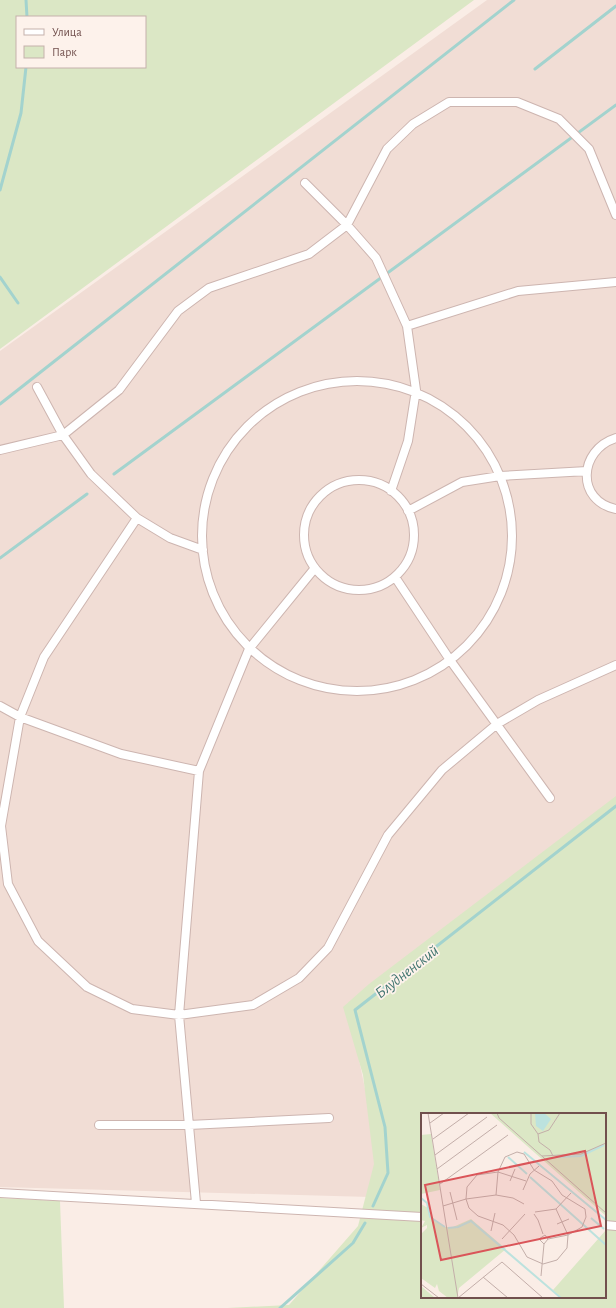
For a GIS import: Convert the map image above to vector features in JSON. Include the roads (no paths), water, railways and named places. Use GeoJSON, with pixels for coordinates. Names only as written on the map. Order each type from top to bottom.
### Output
{"type":"FeatureCollection","features":[{"type":"Feature","properties":{"kind":"street"},"geometry":{"type":"LineString","coordinates":[[0,450],[63,435],[119,390],[178,310],[209,288],[309,254],[347,225],[387,149],[413,124],[449,102],[517,102],[559,120],[590,149],[616,215]]}},
{"type":"Feature","properties":{"kind":"street"},"geometry":{"type":"LineString","coordinates":[[305,183],[347,225],[376,258],[407,326],[416,390],[408,441],[391,491]]}},
{"type":"Feature","properties":{"kind":"street"},"geometry":{"type":"LineString","coordinates":[[407,326],[518,291],[616,282]]}},
{"type":"Feature","properties":{"kind":"street"},"geometry":{"type":"LineString","coordinates":[[369,379],[416,390],[459,416],[491,454],[510,500],[514,550],[501,599],[474,641],[435,672],[388,690],[338,691],[290,677],[249,649],[220,611],[204,566],[203,550],[202,518],[214,472],[240,432],[277,401],[322,383],[369,379]]}},
{"type":"Feature","properties":{"kind":"street"},"geometry":{"type":"LineString","coordinates":[[37,387],[63,435],[91,474],[137,518],[170,538],[203,550]]}},
{"type":"Feature","properties":{"kind":"street"},"geometry":{"type":"LineString","coordinates":[[616,438],[606,441],[596,449],[590,459],[587,471],[588,483],[592,493],[600,502],[616,509]]}},
{"type":"Feature","properties":{"kind":"street"},"geometry":{"type":"LineString","coordinates":[[408,511],[462,482],[500,476],[587,471]]}},
{"type":"Feature","properties":{"kind":"street"},"geometry":{"type":"LineString","coordinates":[[365,480],[382,486],[398,496],[408,511],[413,528],[413,546],[406,563],[395,577],[380,586],[362,590],[344,588],[328,581],[315,568],[306,552],[304,534],[307,516],[316,500],[330,488],[347,481],[365,480]]}},
{"type":"Feature","properties":{"kind":"street"},"geometry":{"type":"LineString","coordinates":[[137,518],[44,657],[20,717],[1,826],[8,884],[38,941],[86,987],[132,1009],[179,1015],[253,1005],[299,978],[328,948],[388,835],[442,770],[497,724],[538,700],[616,665]]}},
{"type":"Feature","properties":{"kind":"street"},"geometry":{"type":"LineString","coordinates":[[196,1203],[179,1015],[199,771],[249,649],[315,568]]}},
{"type":"Feature","properties":{"kind":"street"},"geometry":{"type":"LineString","coordinates":[[395,577],[450,660],[550,798]]}},
{"type":"Feature","properties":{"kind":"street"},"geometry":{"type":"LineString","coordinates":[[0,706],[20,717],[121,754],[199,771]]}},
{"type":"Feature","properties":{"kind":"street"},"geometry":{"type":"LineString","coordinates":[[98,1124],[189,1125],[329,1118]]}},
{"type":"Feature","properties":{"kind":"street"},"geometry":{"type":"LineString","coordinates":[[0,1192],[421,1217]]}},
{"type":"Feature","properties":{"kind":"street"},"geometry":{"type":"LineString","coordinates":[[606,1225],[616,1226]]}},
{"type":"Feature","properties":{"kind":"waterway"},"geometry":{"type":"LineString","coordinates":[[26,0],[27,16]]}},
{"type":"Feature","properties":{"kind":"waterway"},"geometry":{"type":"LineString","coordinates":[[0,404],[514,0]]}},
{"type":"Feature","properties":{"kind":"waterway"},"geometry":{"type":"LineString","coordinates":[[535,69],[616,6]]}},
{"type":"Feature","properties":{"kind":"waterway"},"geometry":{"type":"LineString","coordinates":[[0,190],[21,113],[26,68]]}},
{"type":"Feature","properties":{"kind":"waterway"},"geometry":{"type":"LineString","coordinates":[[114,474],[616,105]]}},
{"type":"Feature","properties":{"kind":"waterway"},"geometry":{"type":"LineString","coordinates":[[0,277],[18,303]]}},
{"type":"Feature","properties":{"kind":"waterway"},"geometry":{"type":"LineString","coordinates":[[0,558],[87,494]]}},
{"type":"Feature","properties":{"kind":"waterway","name":"Блудненский"},"geometry":{"type":"LineString","coordinates":[[373,1206],[388,1173],[385,1127],[355,1010],[616,806]]}},
{"type":"Feature","properties":{"kind":"waterway","name":"Блудненский"},"geometry":{"type":"LineString","coordinates":[[280,1308],[353,1243],[365,1223]]}}]}
